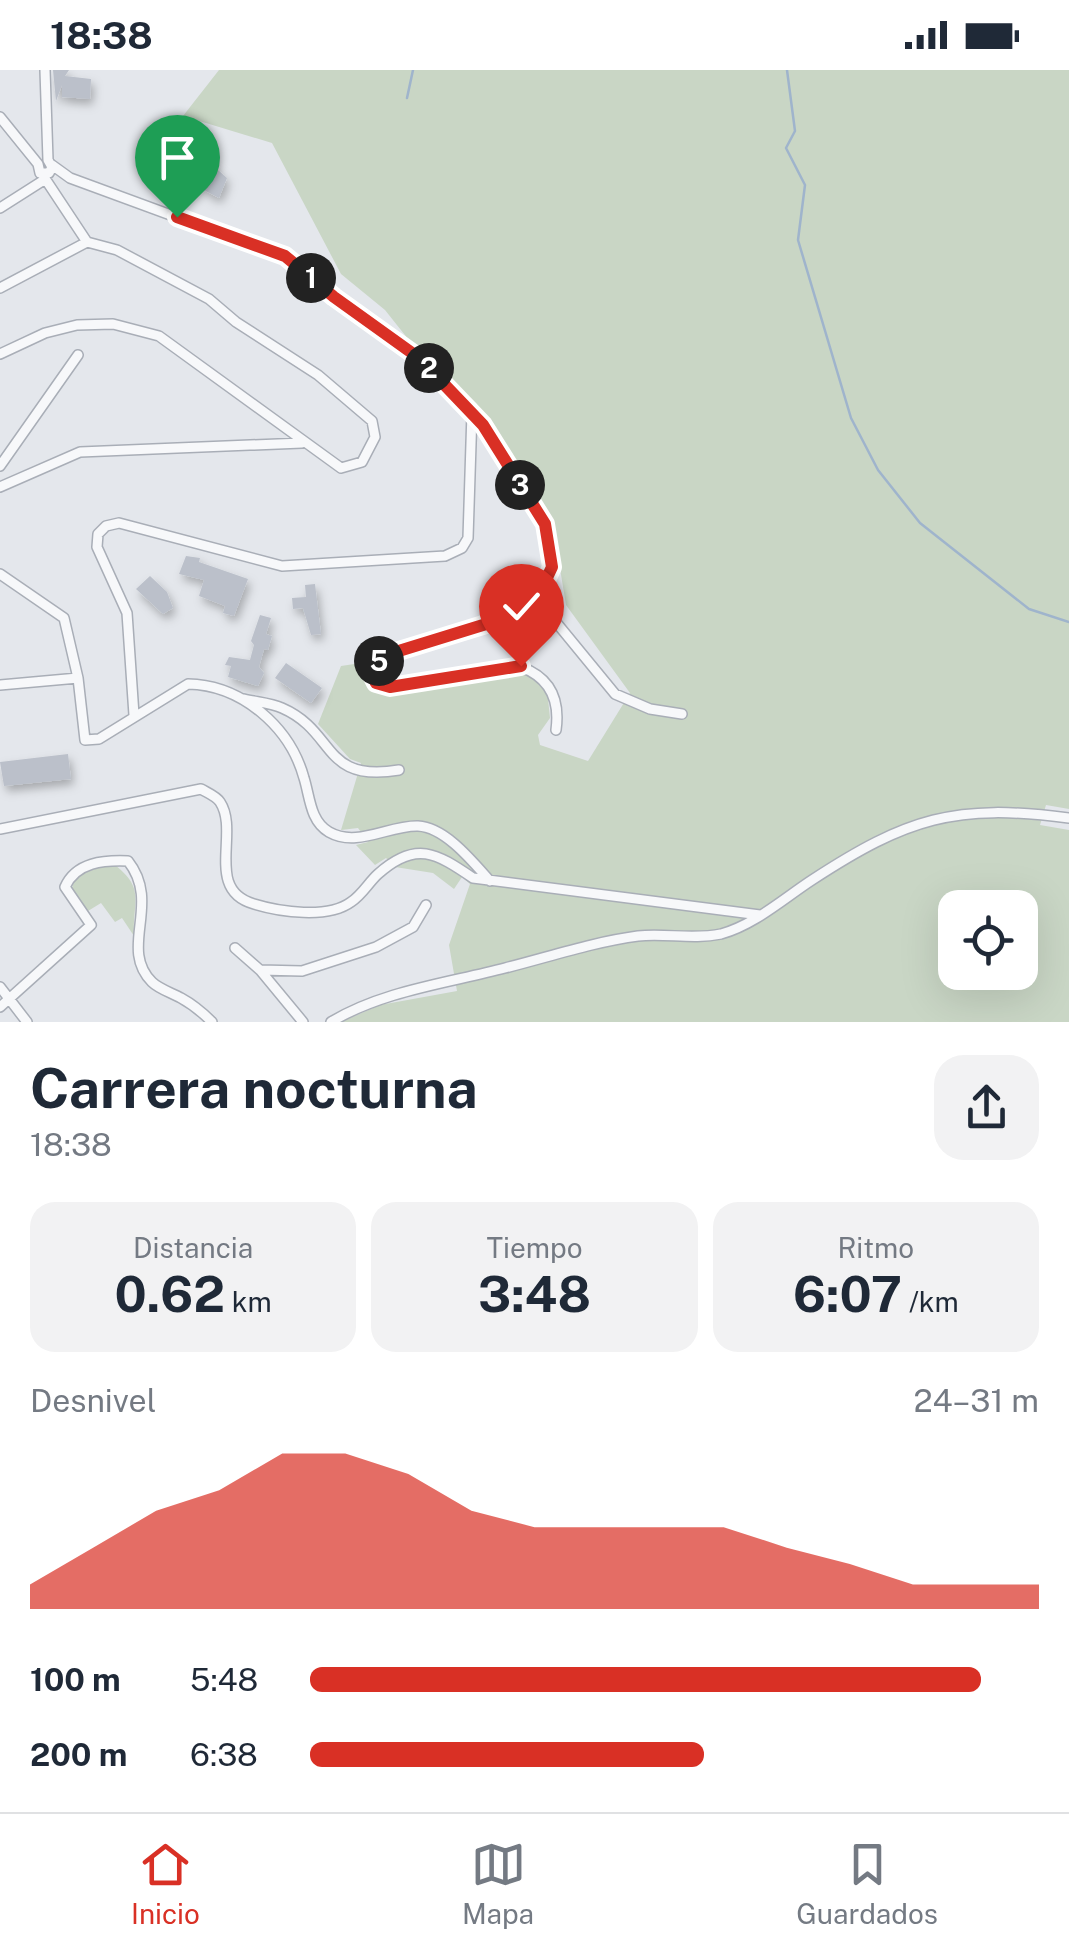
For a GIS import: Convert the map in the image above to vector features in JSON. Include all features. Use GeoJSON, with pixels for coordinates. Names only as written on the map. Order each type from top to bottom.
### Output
{"type":"FeatureCollection","features":[{"type":"Feature","properties":{"kind":"street"},"geometry":{"type":"LineString","coordinates":[[0,208],[45,169],[45,70]]}},
{"type":"Feature","properties":{"kind":"street"},"geometry":{"type":"LineString","coordinates":[[0,117],[45,169],[87,242]]}},
{"type":"Feature","properties":{"kind":"street"},"geometry":{"type":"LineString","coordinates":[[45,169],[285,256],[419,358],[472,412],[545,524],[552,567],[537,599],[496,621],[389,654],[369,669],[376,683],[390,687],[521,666],[534,671],[550,687],[559,709],[556,730]]}},
{"type":"Feature","properties":{"kind":"street"},"geometry":{"type":"LineString","coordinates":[[0,288],[87,242],[116,250],[209,299],[236,322],[318,376],[372,421],[375,437],[362,462],[341,468],[158,336],[99,324],[77,324],[0,354]]}},
{"type":"Feature","properties":{"kind":"street"},"geometry":{"type":"LineString","coordinates":[[0,466],[78,355]]}},
{"type":"Feature","properties":{"kind":"street"},"geometry":{"type":"LineString","coordinates":[[134,715],[127,612],[98,548],[98,534],[106,526],[118,523],[282,566],[445,556],[462,548],[468,538],[472,412]]}},
{"type":"Feature","properties":{"kind":"street"},"geometry":{"type":"LineString","coordinates":[[0,487],[80,452],[302,443]]}},
{"type":"Feature","properties":{"kind":"street"},"geometry":{"type":"LineString","coordinates":[[0,574],[64,618],[78,678],[86,740],[100,739],[188,684],[205,684],[282,708],[306,725],[354,772],[399,770]]}},
{"type":"Feature","properties":{"kind":"street"},"geometry":{"type":"LineString","coordinates":[[537,599],[614,694],[650,709],[682,714]]}},
{"type":"Feature","properties":{"kind":"street"},"geometry":{"type":"LineString","coordinates":[[0,685],[78,678]]}},
{"type":"Feature","properties":{"kind":"street"},"geometry":{"type":"LineString","coordinates":[[241,698],[276,724],[293,747],[312,812],[327,831],[352,839],[422,826],[457,844],[490,880]]}},
{"type":"Feature","properties":{"kind":"street"},"geometry":{"type":"LineString","coordinates":[[0,829],[201,789],[219,799],[228,819],[224,864],[229,883],[251,904],[324,914],[351,902],[378,874],[406,854],[438,854],[473,878],[760,915]]}},
{"type":"Feature","properties":{"kind":"street"},"geometry":{"type":"LineString","coordinates":[[332,1022],[372,1002],[609,942],[660,934],[696,938],[722,933],[760,915],[864,847],[912,824],[978,812],[1069,818]]}},
{"type":"Feature","properties":{"kind":"street"},"geometry":{"type":"LineString","coordinates":[[0,1007],[91,925],[65,887],[68,880],[90,864],[128,861],[138,873],[144,898],[138,938],[140,961],[152,982],[187,1001],[212,1022]]}},
{"type":"Feature","properties":{"kind":"street"},"geometry":{"type":"LineString","coordinates":[[260,970],[302,971],[376,947],[412,927],[426,905]]}},
{"type":"Feature","properties":{"kind":"street"},"geometry":{"type":"LineString","coordinates":[[235,948],[260,970],[303,1022]]}},
{"type":"Feature","properties":{"kind":"street"},"geometry":{"type":"LineString","coordinates":[[0,987],[27,1022]]}},
{"type":"Feature","properties":{"kind":"green space"},"geometry":{"type":"Polygon","coordinates":[[[219,70],[1069,70],[1069,809],[1046,805],[1040,825],[1069,830],[1069,1022],[341,1022],[380,1005],[457,991],[449,945],[470,884],[462,877],[454,889],[433,873],[395,867],[386,858],[375,865],[356,845],[368,842],[358,828],[341,830],[361,763],[350,759],[318,724],[341,666],[361,663],[364,676],[380,687],[515,670],[529,673],[547,689],[550,718],[538,735],[540,745],[588,761],[630,693],[566,605],[553,526],[502,440],[476,403],[416,349],[385,310],[341,274],[272,143],[183,116],[219,70]]]}},
{"type":"Feature","properties":{"kind":"green space"},"geometry":{"type":"Polygon","coordinates":[[[112,863],[134,888],[134,936],[122,918],[115,922],[101,903],[83,910],[71,891],[76,876],[112,863]]]}},
{"type":"Feature","properties":{"kind":"building"},"geometry":{"type":"Polygon","coordinates":[[[53,70],[69,70],[65,76],[91,79],[90,99],[62,97],[62,85],[56,101],[53,70]]]}},
{"type":"Feature","properties":{"kind":"building"},"geometry":{"type":"Polygon","coordinates":[[[201,155],[227,178],[219,198],[202,189],[205,179],[182,171],[180,185],[170,187],[169,183],[158,182],[165,174],[166,161],[196,165],[201,155]]]}},
{"type":"Feature","properties":{"kind":"building"},"geometry":{"type":"Polygon","coordinates":[[[186,556],[248,579],[234,616],[223,613],[225,606],[199,596],[204,580],[179,574],[186,556]]]}},
{"type":"Feature","properties":{"kind":"building"},"geometry":{"type":"Polygon","coordinates":[[[150,576],[167,592],[173,608],[163,614],[136,589],[150,576]]]}},
{"type":"Feature","properties":{"kind":"building"},"geometry":{"type":"Polygon","coordinates":[[[315,584],[321,634],[311,635],[303,608],[293,609],[292,598],[306,597],[305,585],[315,584]]]}},
{"type":"Feature","properties":{"kind":"building"},"geometry":{"type":"Polygon","coordinates":[[[260,615],[271,618],[266,634],[272,636],[268,650],[264,649],[259,667],[264,673],[258,686],[228,677],[231,666],[225,665],[229,657],[250,660],[254,645],[251,641],[260,615]]]}},
{"type":"Feature","properties":{"kind":"building"},"geometry":{"type":"Polygon","coordinates":[[[286,663],[322,688],[311,703],[275,678],[286,663]]]}},
{"type":"Feature","properties":{"kind":"building"},"geometry":{"type":"Polygon","coordinates":[[[68,754],[71,779],[4,786],[0,762],[68,754]]]}},
{"type":"Feature","properties":{"kind":"waterway"},"geometry":{"type":"LineString","coordinates":[[407,98],[413,70]]}},
{"type":"Feature","properties":{"kind":"waterway"},"geometry":{"type":"LineString","coordinates":[[787,70],[795,131],[786,148],[805,185],[798,240],[851,418],[878,470],[920,523],[1029,609],[1069,622]]}},
{"type":"Feature","properties":{"kind":"route"},"geometry":{"type":"LineString","coordinates":[[177,217],[285,256],[419,358],[483,425],[545,524],[552,567],[537,599],[496,621],[389,654],[369,669],[376,683],[390,687],[521,666]]}}]}
